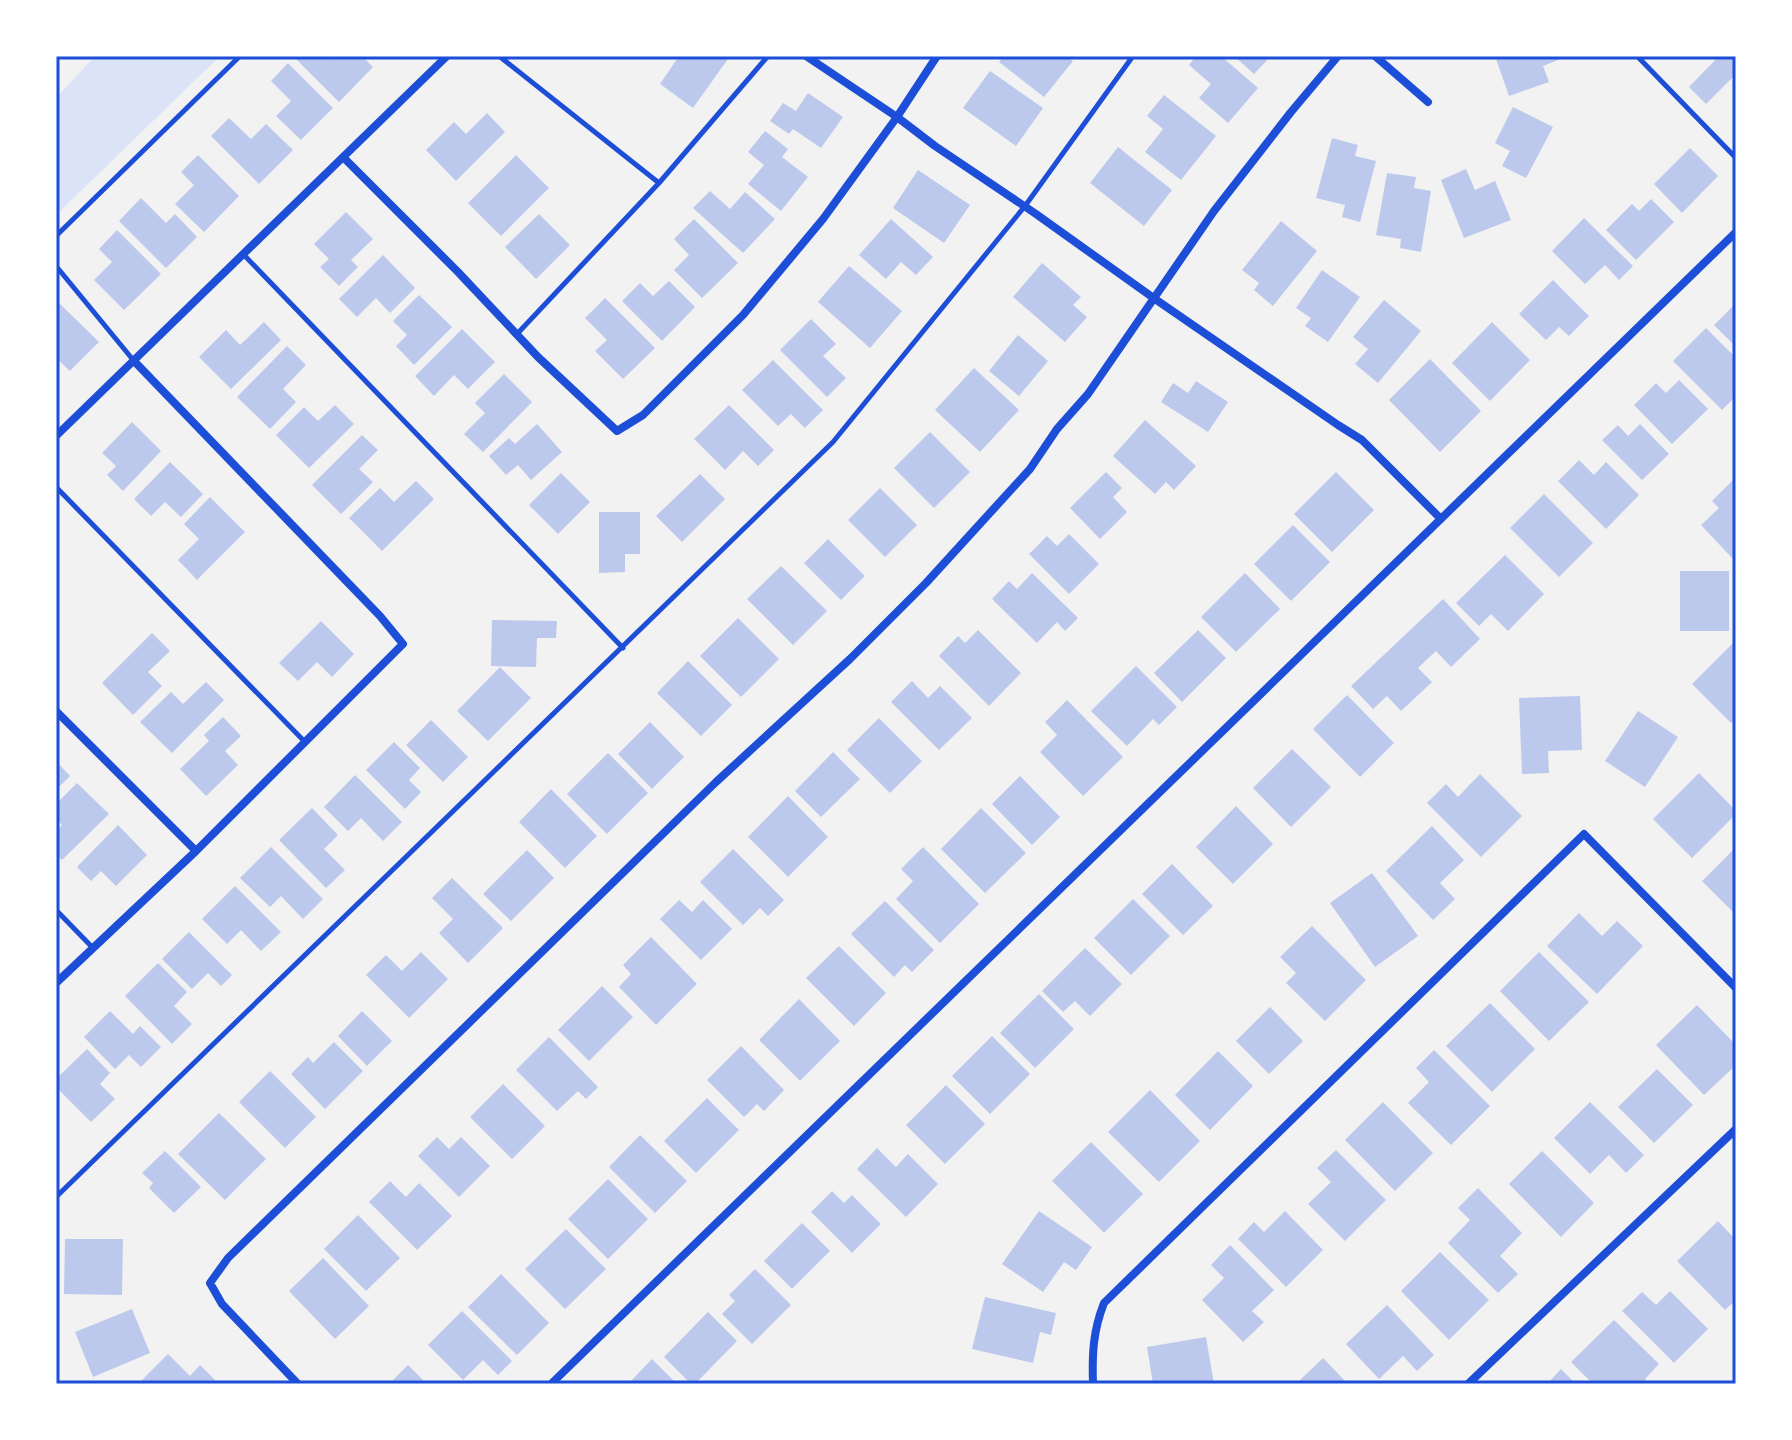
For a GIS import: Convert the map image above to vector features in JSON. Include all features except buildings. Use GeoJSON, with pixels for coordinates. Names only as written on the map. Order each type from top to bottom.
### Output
{"type":"FeatureCollection","features":[{"type":"Feature","properties":{"kind":"street"},"geometry":{"type":"LineString","coordinates":[[56,436],[447,56]]}},
{"type":"Feature","properties":{"kind":"street"},"geometry":{"type":"LineString","coordinates":[[806,56],[1362,440],[1441,519]]}},
{"type":"Feature","properties":{"kind":"street"},"geometry":{"type":"LineString","coordinates":[[343,157],[538,357],[617,431],[643,415],[743,315],[823,219],[937,56]]}},
{"type":"Feature","properties":{"kind":"street"},"geometry":{"type":"LineString","coordinates":[[298,1384],[222,1304],[210,1283],[228,1258],[694,804],[850,659],[926,583],[1030,469],[1057,429],[1088,394],[1214,211],[1338,56]]}},
{"type":"Feature","properties":{"kind":"street"},"geometry":{"type":"LineString","coordinates":[[1375,56],[1428,102]]}},
{"type":"Feature","properties":{"kind":"street"},"geometry":{"type":"LineString","coordinates":[[551,1384],[1736,232]]}},
{"type":"Feature","properties":{"kind":"street"},"geometry":{"type":"LineString","coordinates":[[56,983],[196,851],[403,644],[380,616],[134,361]]}},
{"type":"Feature","properties":{"kind":"street"},"geometry":{"type":"LineString","coordinates":[[56,711],[196,851]]}},
{"type":"Feature","properties":{"kind":"street"},"geometry":{"type":"LineString","coordinates":[[1093,1384],[1092,1348],[1104,1303],[1584,834],[1736,988]]}},
{"type":"Feature","properties":{"kind":"street"},"geometry":{"type":"LineString","coordinates":[[1468,1384],[1736,1129]]}},
{"type":"Feature","properties":{"kind":"lane"},"geometry":{"type":"LineString","coordinates":[[56,236],[240,56]]}},
{"type":"Feature","properties":{"kind":"lane"},"geometry":{"type":"LineString","coordinates":[[499,56],[659,183]]}},
{"type":"Feature","properties":{"kind":"lane"},"geometry":{"type":"LineString","coordinates":[[517,334],[659,183],[768,56]]}},
{"type":"Feature","properties":{"kind":"lane"},"geometry":{"type":"LineString","coordinates":[[56,1197],[833,442],[1025,206],[1133,56]]}},
{"type":"Feature","properties":{"kind":"lane"},"geometry":{"type":"LineString","coordinates":[[1637,56],[1736,158]]}},
{"type":"Feature","properties":{"kind":"lane"},"geometry":{"type":"LineString","coordinates":[[243,254],[623,648]]}},
{"type":"Feature","properties":{"kind":"lane"},"geometry":{"type":"LineString","coordinates":[[56,266],[134,361]]}},
{"type":"Feature","properties":{"kind":"lane"},"geometry":{"type":"LineString","coordinates":[[56,487],[305,742]]}},
{"type":"Feature","properties":{"kind":"lane"},"geometry":{"type":"LineString","coordinates":[[56,910],[93,948]]}},
{"type":"Feature","properties":{"kind":"shaded area"},"geometry":{"type":"Polygon","coordinates":[[[95,56],[220,56],[56,215],[56,98],[95,56]]]}}]}
